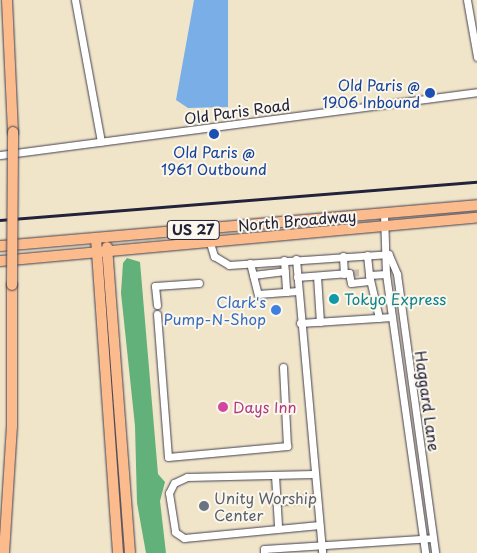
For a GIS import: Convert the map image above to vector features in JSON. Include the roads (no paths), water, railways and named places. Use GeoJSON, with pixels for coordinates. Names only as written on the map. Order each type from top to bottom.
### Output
{"type":"FeatureCollection","features":[{"type":"Feature","properties":{"kind":"highway"},"geometry":{"type":"LineString","coordinates":[[4,553],[11,452],[12,285],[12,132],[6,0]]}},
{"type":"Feature","properties":{"kind":"highway","name":"North Broadway"},"geometry":{"type":"LineString","coordinates":[[0,246],[477,205]]}},
{"type":"Feature","properties":{"kind":"highway","name":"North Broadway"},"geometry":{"type":"LineString","coordinates":[[0,261],[386,228],[477,218]]}},
{"type":"Feature","properties":{"kind":"highway"},"geometry":{"type":"LineString","coordinates":[[101,238],[118,553]]}},
{"type":"Feature","properties":{"kind":"highway"},"geometry":{"type":"LineString","coordinates":[[102,252],[130,553]]}},
{"type":"Feature","properties":{"kind":"street"},"geometry":{"type":"LineString","coordinates":[[75,0],[101,142]]}},
{"type":"Feature","properties":{"kind":"street"},"geometry":{"type":"LineString","coordinates":[[467,0],[477,57]]}},
{"type":"Feature","properties":{"kind":"street","name":"Old Paris Road"},"geometry":{"type":"LineString","coordinates":[[0,155],[477,92]]}},
{"type":"Feature","properties":{"kind":"street","name":"Haggard Lane"},"geometry":{"type":"LineString","coordinates":[[384,214],[389,254],[386,274],[425,553]]}},
{"type":"Feature","properties":{"kind":"street"},"geometry":{"type":"LineString","coordinates":[[210,243],[214,256],[225,264],[389,254]]}},
{"type":"Feature","properties":{"kind":"street","name":"Haggard Lane"},"geometry":{"type":"LineString","coordinates":[[389,254],[397,274],[435,553]]}},
{"type":"Feature","properties":{"kind":"street"},"geometry":{"type":"LineString","coordinates":[[367,255],[367,275],[379,318]]}},
{"type":"Feature","properties":{"kind":"street"},"geometry":{"type":"LineString","coordinates":[[343,256],[351,283],[367,275],[386,274]]}},
{"type":"Feature","properties":{"kind":"street"},"geometry":{"type":"LineString","coordinates":[[296,259],[313,474],[322,549]]}},
{"type":"Feature","properties":{"kind":"street"},"geometry":{"type":"LineString","coordinates":[[284,260],[286,292]]}},
{"type":"Feature","properties":{"kind":"street"},"geometry":{"type":"LineString","coordinates":[[250,263],[258,294],[298,291]]}},
{"type":"Feature","properties":{"kind":"street"},"geometry":{"type":"LineString","coordinates":[[253,275],[284,271]]}},
{"type":"Feature","properties":{"kind":"street"},"geometry":{"type":"LineString","coordinates":[[297,276],[349,274]]}},
{"type":"Feature","properties":{"kind":"street"},"geometry":{"type":"LineString","coordinates":[[317,276],[320,322]]}},
{"type":"Feature","properties":{"kind":"street"},"geometry":{"type":"LineString","coordinates":[[156,305],[155,286],[198,283]]}},
{"type":"Feature","properties":{"kind":"street"},"geometry":{"type":"LineString","coordinates":[[391,308],[400,306]]}},
{"type":"Feature","properties":{"kind":"street"},"geometry":{"type":"LineString","coordinates":[[157,314],[168,457],[287,446],[283,366]]}},
{"type":"Feature","properties":{"kind":"street"},"geometry":{"type":"LineString","coordinates":[[300,323],[392,317]]}},
{"type":"Feature","properties":{"kind":"street"},"geometry":{"type":"LineString","coordinates":[[398,360],[408,359]]}},
{"type":"Feature","properties":{"kind":"street"},"geometry":{"type":"LineString","coordinates":[[407,424],[417,422]]}},
{"type":"Feature","properties":{"kind":"street"},"geometry":{"type":"LineString","coordinates":[[413,470],[423,468]]}},
{"type":"Feature","properties":{"kind":"street"},"geometry":{"type":"LineString","coordinates":[[313,474],[187,477],[174,483],[169,493],[174,532],[184,538],[278,526],[319,525]]}},
{"type":"Feature","properties":{"kind":"street"},"geometry":{"type":"LineString","coordinates":[[275,475],[278,526]]}},
{"type":"Feature","properties":{"kind":"street"},"geometry":{"type":"LineString","coordinates":[[277,501],[316,498]]}},
{"type":"Feature","properties":{"kind":"street"},"geometry":{"type":"LineString","coordinates":[[264,551],[322,549],[433,538]]}},
{"type":"Feature","properties":{"kind":"water"},"geometry":{"type":"Polygon","coordinates":[[[194,0],[228,0],[228,107],[188,108],[176,100],[194,0]]]}},
{"type":"Feature","properties":{"kind":"tunnel"},"geometry":{"type":"LineString","coordinates":[[352,273],[361,272]]}},
{"type":"Feature","properties":{"kind":"railway"},"geometry":{"type":"LineString","coordinates":[[0,220],[477,182]]}},
{"type":"Feature","properties":{"kind":"place","name":"Old Paris @ 1906 Inbound"},"geometry":{"type":"Point","coordinates":[430,93]}},
{"type":"Feature","properties":{"kind":"place","name":"Old Paris @ 1961 Outbound"},"geometry":{"type":"Point","coordinates":[214,134]}},
{"type":"Feature","properties":{"kind":"place","name":"Tokyo Express"},"geometry":{"type":"Point","coordinates":[334,299]}},
{"type":"Feature","properties":{"kind":"place","name":"Clark's Pump-N-Shop"},"geometry":{"type":"Point","coordinates":[276,310]}},
{"type":"Feature","properties":{"kind":"place","name":"Days Inn"},"geometry":{"type":"Point","coordinates":[223,407]}},
{"type":"Feature","properties":{"kind":"place","name":"Unity Worship Center"},"geometry":{"type":"Point","coordinates":[204,506]}}]}
